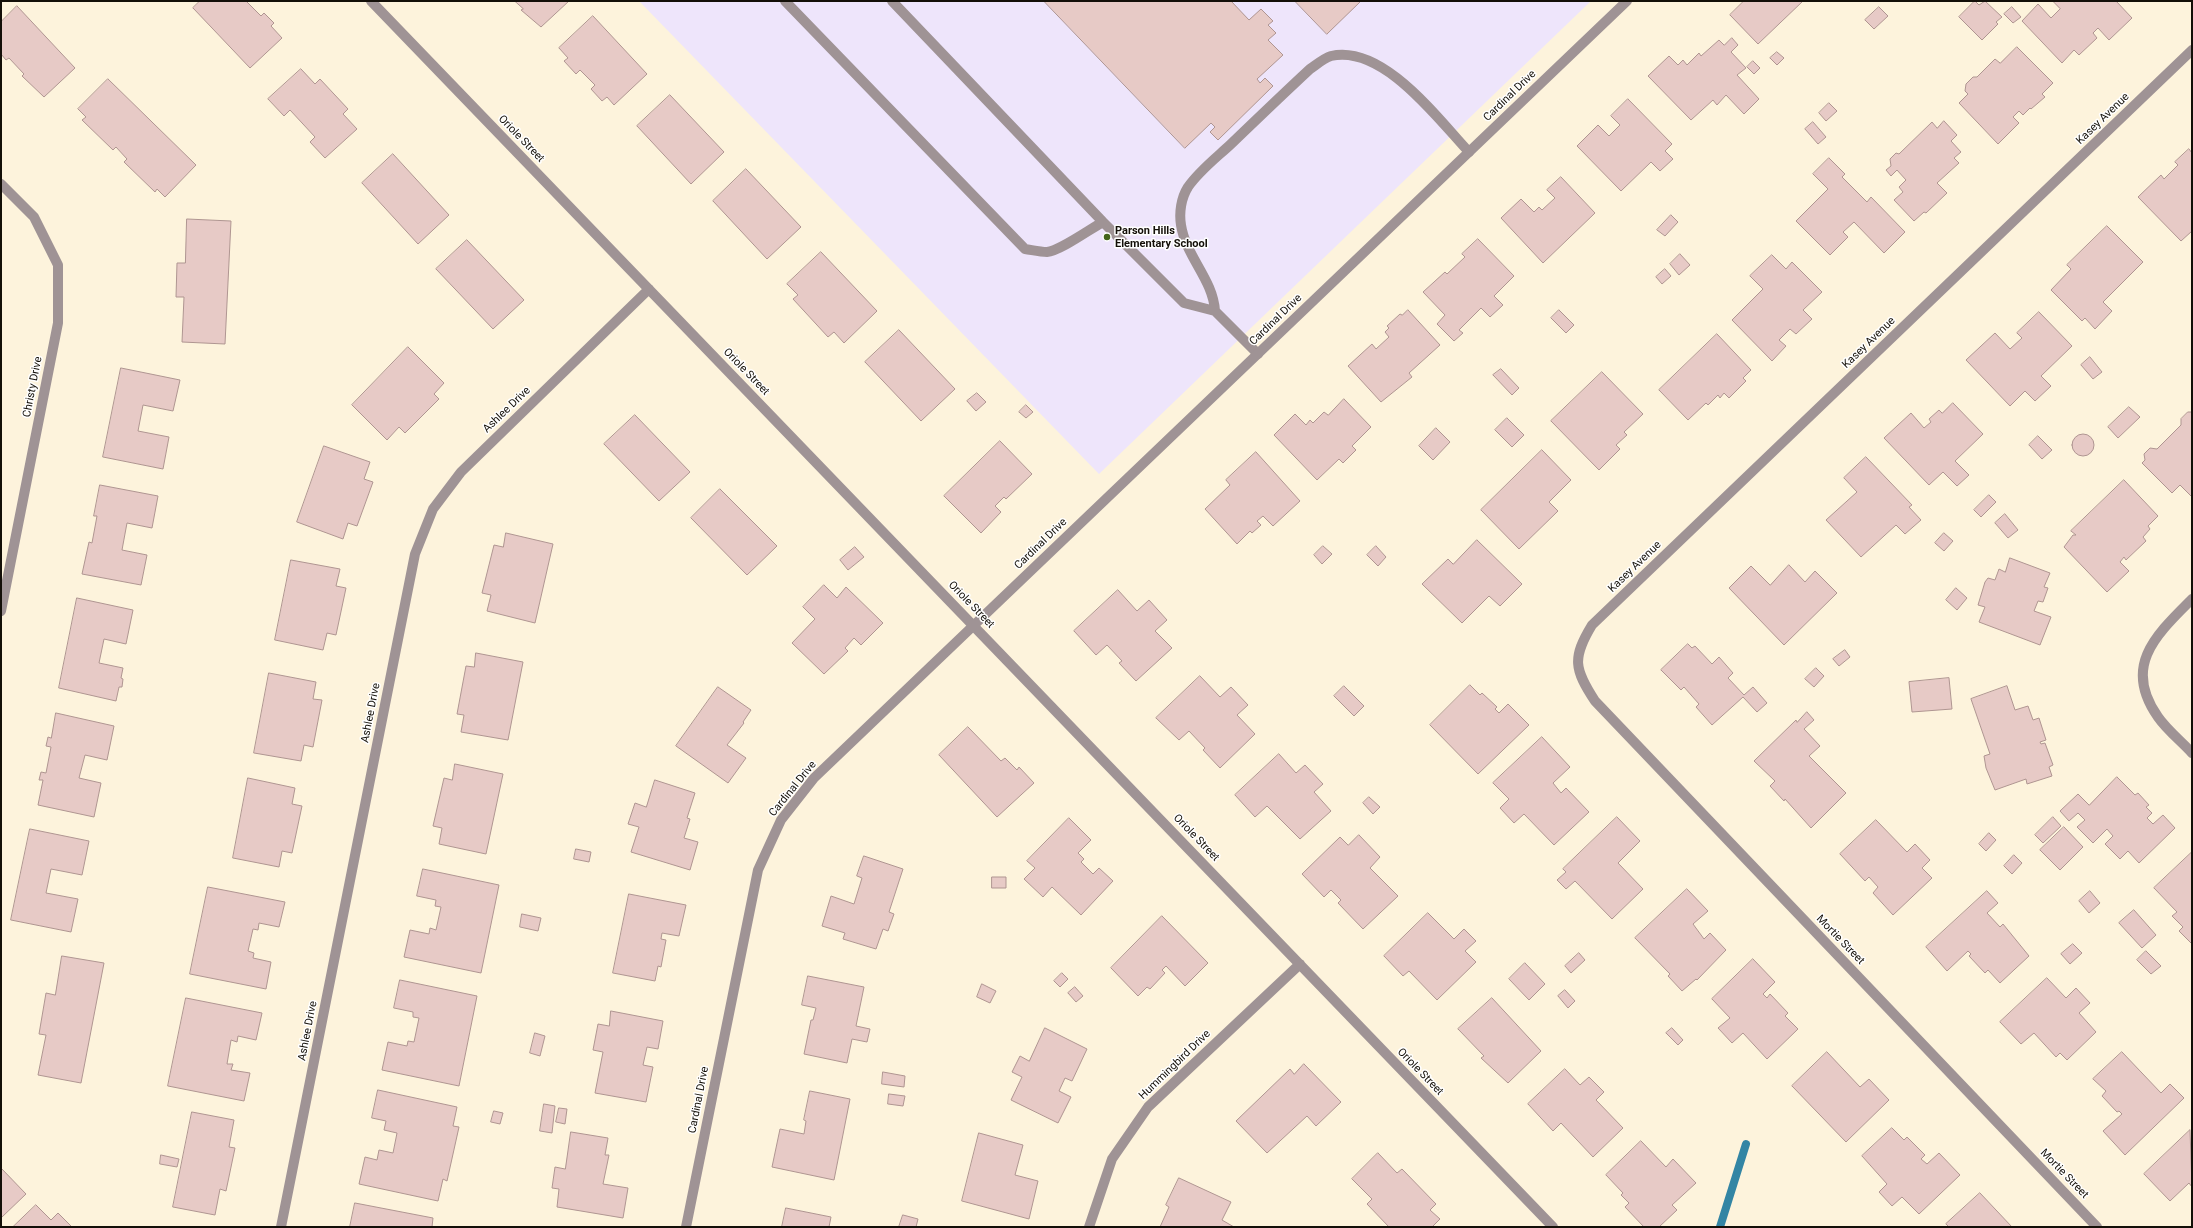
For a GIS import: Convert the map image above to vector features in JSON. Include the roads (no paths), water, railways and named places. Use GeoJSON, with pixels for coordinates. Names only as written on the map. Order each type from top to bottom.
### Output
{"type":"FeatureCollection","features":[{"type":"Feature","properties":{"kind":"street","name":"Oriole Street"},"geometry":{"type":"LineString","coordinates":[[370,1],[974,625],[1553,1227]]}},
{"type":"Feature","properties":{"kind":"street"},"geometry":{"type":"LineString","coordinates":[[785,1],[1025,249],[1047,252],[1059,249],[1074,238],[1103,222]]}},
{"type":"Feature","properties":{"kind":"street"},"geometry":{"type":"LineString","coordinates":[[892,1],[1103,222],[1184,303],[1215,311],[1258,354]]}},
{"type":"Feature","properties":{"kind":"street","name":"Cardinal Drive"},"geometry":{"type":"LineString","coordinates":[[686,1227],[758,870],[781,820],[814,778],[1627,1]]}},
{"type":"Feature","properties":{"kind":"street","name":"Kasey Avenue"},"geometry":{"type":"LineString","coordinates":[[1577,662],[1582,642],[1592,625],[2192,50]]}},
{"type":"Feature","properties":{"kind":"street"},"geometry":{"type":"LineString","coordinates":[[1215,311],[1214,299],[1209,283],[1186,246],[1180,224],[1181,203],[1183,198],[1188,188],[1204,169],[1310,69],[1329,56],[1347,54],[1363,58],[1383,68],[1404,83],[1469,152]]}},
{"type":"Feature","properties":{"kind":"street","name":"Christy Drive"},"geometry":{"type":"LineString","coordinates":[[1,184],[34,217],[58,265],[58,323],[1,611]]}},
{"type":"Feature","properties":{"kind":"street","name":"Ashlee Drive"},"geometry":{"type":"LineString","coordinates":[[281,1227],[415,554],[433,509],[461,472],[649,289]]}},
{"type":"Feature","properties":{"kind":"street"},"geometry":{"type":"LineString","coordinates":[[2192,599],[2163,628],[2152,642],[2141,672],[2145,695],[2158,718],[2192,752]]}},
{"type":"Feature","properties":{"kind":"street","name":"Mortie Street"},"geometry":{"type":"LineString","coordinates":[[1577,662],[1582,681],[1595,701],[2097,1227]]}},
{"type":"Feature","properties":{"kind":"street","name":"Hummingbird Drive"},"geometry":{"type":"LineString","coordinates":[[1089,1227],[1112,1159],[1148,1107],[1300,964]]}},
{"type":"Feature","properties":{"kind":"waterway"},"geometry":{"type":"LineString","coordinates":[[1720,1227],[1746,1144]]}},
{"type":"Feature","properties":{"kind":"place","name":"Parson Hills Elementary School"},"geometry":{"type":"Point","coordinates":[1107,237]}}]}
